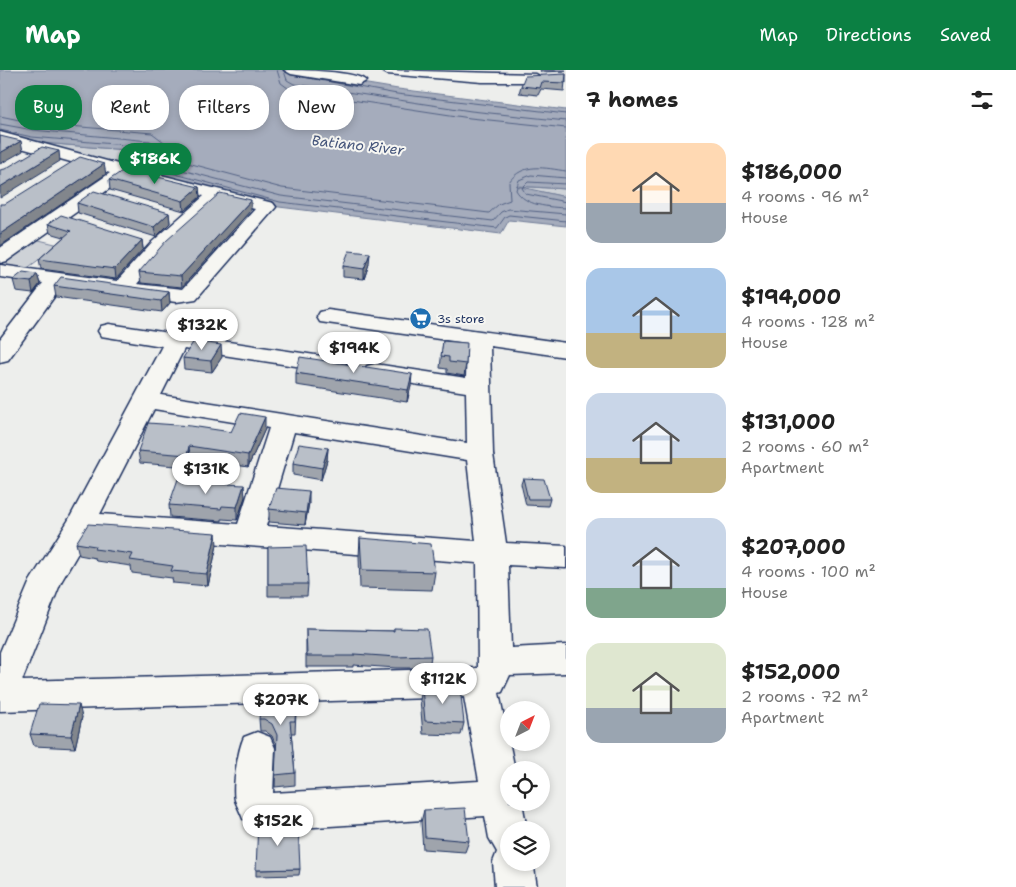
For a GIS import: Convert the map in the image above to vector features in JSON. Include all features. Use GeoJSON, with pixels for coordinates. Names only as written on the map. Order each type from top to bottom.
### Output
{"type":"FeatureCollection","features":[{"type":"Feature","properties":{"kind":"street"},"geometry":{"type":"LineString","coordinates":[[291,70],[359,81]]}},
{"type":"Feature","properties":{"kind":"street"},"geometry":{"type":"LineString","coordinates":[[387,70],[466,74],[533,74],[552,77]]}},
{"type":"Feature","properties":{"kind":"street"},"geometry":{"type":"LineString","coordinates":[[0,271],[176,296],[189,295],[267,206],[4,141]]}},
{"type":"Feature","properties":{"kind":"street"},"geometry":{"type":"LineString","coordinates":[[24,158],[40,149]]}},
{"type":"Feature","properties":{"kind":"street"},"geometry":{"type":"LineString","coordinates":[[62,169],[78,159]]}},
{"type":"Feature","properties":{"kind":"street"},"geometry":{"type":"LineString","coordinates":[[0,257],[123,171]]}},
{"type":"Feature","properties":{"kind":"street"},"geometry":{"type":"LineString","coordinates":[[93,193],[112,199]]}},
{"type":"Feature","properties":{"kind":"street"},"geometry":{"type":"LineString","coordinates":[[122,289],[159,246],[217,194]]}},
{"type":"Feature","properties":{"kind":"street"},"geometry":{"type":"LineString","coordinates":[[58,215],[85,224]]}},
{"type":"Feature","properties":{"kind":"street"},"geometry":{"type":"LineString","coordinates":[[168,215],[187,220]]}},
{"type":"Feature","properties":{"kind":"street"},"geometry":{"type":"LineString","coordinates":[[141,241],[159,246]]}},
{"type":"Feature","properties":{"kind":"street"},"geometry":{"type":"LineString","coordinates":[[0,355],[56,280]]}},
{"type":"Feature","properties":{"kind":"street"},"geometry":{"type":"LineString","coordinates":[[328,317],[566,350]]}},
{"type":"Feature","properties":{"kind":"street"},"geometry":{"type":"LineString","coordinates":[[109,331],[478,387]]}},
{"type":"Feature","properties":{"kind":"street"},"geometry":{"type":"LineString","coordinates":[[479,337],[480,454],[492,553],[487,672],[500,780]]}},
{"type":"Feature","properties":{"kind":"street"},"geometry":{"type":"LineString","coordinates":[[177,340],[80,523],[46,581],[0,694],[487,672],[566,659]]}},
{"type":"Feature","properties":{"kind":"street"},"geometry":{"type":"LineString","coordinates":[[146,400],[480,454]]}},
{"type":"Feature","properties":{"kind":"street"},"geometry":{"type":"LineString","coordinates":[[249,535],[284,421]]}},
{"type":"Feature","properties":{"kind":"street"},"geometry":{"type":"LineString","coordinates":[[80,523],[492,553],[566,556]]}},
{"type":"Feature","properties":{"kind":"street"},"geometry":{"type":"LineString","coordinates":[[257,748],[254,798],[257,806],[268,812],[500,797]]}},
{"type":"Feature","properties":{"kind":"street"},"geometry":{"type":"LineString","coordinates":[[513,871],[516,887]]}},
{"type":"Feature","properties":{"kind":"shaded area"},"geometry":{"type":"Polygon","coordinates":[[[31,142],[149,152],[139,170],[31,142]]]}},
{"type":"Feature","properties":{"kind":"shaded area"},"geometry":{"type":"Polygon","coordinates":[[[511,186],[566,189],[566,197],[511,186]]]}},
{"type":"Feature","properties":{"kind":"shaded area"},"geometry":{"type":"Polygon","coordinates":[[[35,239],[59,245],[26,269],[0,264],[35,239]]]}},
{"type":"Feature","properties":{"kind":"water","name":"Batiano River"},"geometry":{"type":"Polygon","coordinates":[[[0,70],[282,70],[398,89],[566,110],[566,189],[516,186],[566,197],[566,226],[509,220],[501,234],[279,207],[139,170],[149,152],[31,142],[0,134],[0,70]]]}},
{"type":"Feature","properties":{"kind":"building"},"geometry":{"type":"Polygon","coordinates":[[[566,74],[565,83],[542,82],[540,88],[521,86],[525,76],[566,74]]]}},
{"type":"Feature","properties":{"kind":"building"},"geometry":{"type":"Polygon","coordinates":[[[0,136],[21,141],[0,153],[0,136]]]}},
{"type":"Feature","properties":{"kind":"building"},"geometry":{"type":"Polygon","coordinates":[[[42,147],[59,151],[0,187],[0,170],[5,169],[42,147]]]}},
{"type":"Feature","properties":{"kind":"building"},"geometry":{"type":"Polygon","coordinates":[[[80,157],[104,164],[0,234],[0,204],[5,204],[80,157]]]}},
{"type":"Feature","properties":{"kind":"building"},"geometry":{"type":"Polygon","coordinates":[[[125,169],[199,187],[183,201],[109,180],[125,169]]]}},
{"type":"Feature","properties":{"kind":"building"},"geometry":{"type":"Polygon","coordinates":[[[94,191],[169,213],[154,227],[77,203],[94,191]]]}},
{"type":"Feature","properties":{"kind":"building"},"geometry":{"type":"Polygon","coordinates":[[[220,193],[251,200],[181,276],[139,272],[166,241],[220,193]]]}},
{"type":"Feature","properties":{"kind":"building"},"geometry":{"type":"Polygon","coordinates":[[[61,215],[142,240],[115,269],[39,259],[71,231],[48,224],[61,215]]]}},
{"type":"Feature","properties":{"kind":"building"},"geometry":{"type":"Polygon","coordinates":[[[349,251],[370,253],[364,269],[343,266],[349,251]]]}},
{"type":"Feature","properties":{"kind":"building"},"geometry":{"type":"Polygon","coordinates":[[[23,272],[37,274],[31,282],[13,280],[23,272]]]}},
{"type":"Feature","properties":{"kind":"building"},"geometry":{"type":"Polygon","coordinates":[[[61,277],[169,292],[161,301],[54,286],[61,277]]]}},
{"type":"Feature","properties":{"kind":"building"},"geometry":{"type":"Polygon","coordinates":[[[194,341],[221,345],[211,361],[183,358],[194,341]]]}},
{"type":"Feature","properties":{"kind":"building"},"geometry":{"type":"Polygon","coordinates":[[[443,341],[467,343],[466,364],[449,362],[449,357],[441,356],[443,341]]]}},
{"type":"Feature","properties":{"kind":"building"},"geometry":{"type":"Polygon","coordinates":[[[300,357],[412,374],[408,390],[296,373],[300,357]]]}},
{"type":"Feature","properties":{"kind":"building"},"geometry":{"type":"Polygon","coordinates":[[[240,413],[265,417],[248,455],[189,446],[187,455],[138,451],[148,423],[191,426],[231,432],[240,413]]]}},
{"type":"Feature","properties":{"kind":"building"},"geometry":{"type":"Polygon","coordinates":[[[299,444],[328,448],[322,468],[293,463],[299,444]]]}},
{"type":"Feature","properties":{"kind":"building"},"geometry":{"type":"Polygon","coordinates":[[[523,478],[544,479],[550,499],[528,499],[523,478]]]}},
{"type":"Feature","properties":{"kind":"building"},"geometry":{"type":"Polygon","coordinates":[[[178,479],[204,481],[204,483],[244,485],[237,507],[222,506],[221,509],[169,505],[178,479]]]}},
{"type":"Feature","properties":{"kind":"building"},"geometry":{"type":"Polygon","coordinates":[[[276,488],[309,491],[306,513],[269,509],[276,488]]]}},
{"type":"Feature","properties":{"kind":"building"},"geometry":{"type":"Polygon","coordinates":[[[88,524],[216,533],[207,574],[171,571],[173,566],[130,560],[133,554],[94,549],[95,546],[76,543],[88,524]]]}},
{"type":"Feature","properties":{"kind":"building"},"geometry":{"type":"Polygon","coordinates":[[[360,538],[431,544],[435,572],[362,570],[360,538]]]}},
{"type":"Feature","properties":{"kind":"building"},"geometry":{"type":"Polygon","coordinates":[[[306,546],[308,584],[268,584],[268,547],[306,546]]]}},
{"type":"Feature","properties":{"kind":"building"},"geometry":{"type":"Polygon","coordinates":[[[394,628],[427,629],[431,656],[397,657],[354,654],[354,656],[307,656],[306,629],[394,631],[394,628]]]}},
{"type":"Feature","properties":{"kind":"building"},"geometry":{"type":"Polygon","coordinates":[[[460,687],[464,723],[425,721],[422,688],[460,687]]]}},
{"type":"Feature","properties":{"kind":"building"},"geometry":{"type":"Polygon","coordinates":[[[297,692],[295,721],[290,721],[295,773],[275,775],[277,735],[272,724],[264,719],[259,719],[262,693],[297,692]]]}},
{"type":"Feature","properties":{"kind":"building"},"geometry":{"type":"Polygon","coordinates":[[[39,704],[79,705],[71,736],[30,734],[39,704]]]}},
{"type":"Feature","properties":{"kind":"building"},"geometry":{"type":"Polygon","coordinates":[[[465,808],[469,841],[425,837],[424,810],[465,808]]]}},
{"type":"Feature","properties":{"kind":"building"},"geometry":{"type":"Polygon","coordinates":[[[258,822],[268,826],[298,824],[300,869],[256,870],[258,822]]]}},
{"type":"Feature","properties":{"kind":"place","name":"3s store"},"geometry":{"type":"Point","coordinates":[421,319]}}]}
